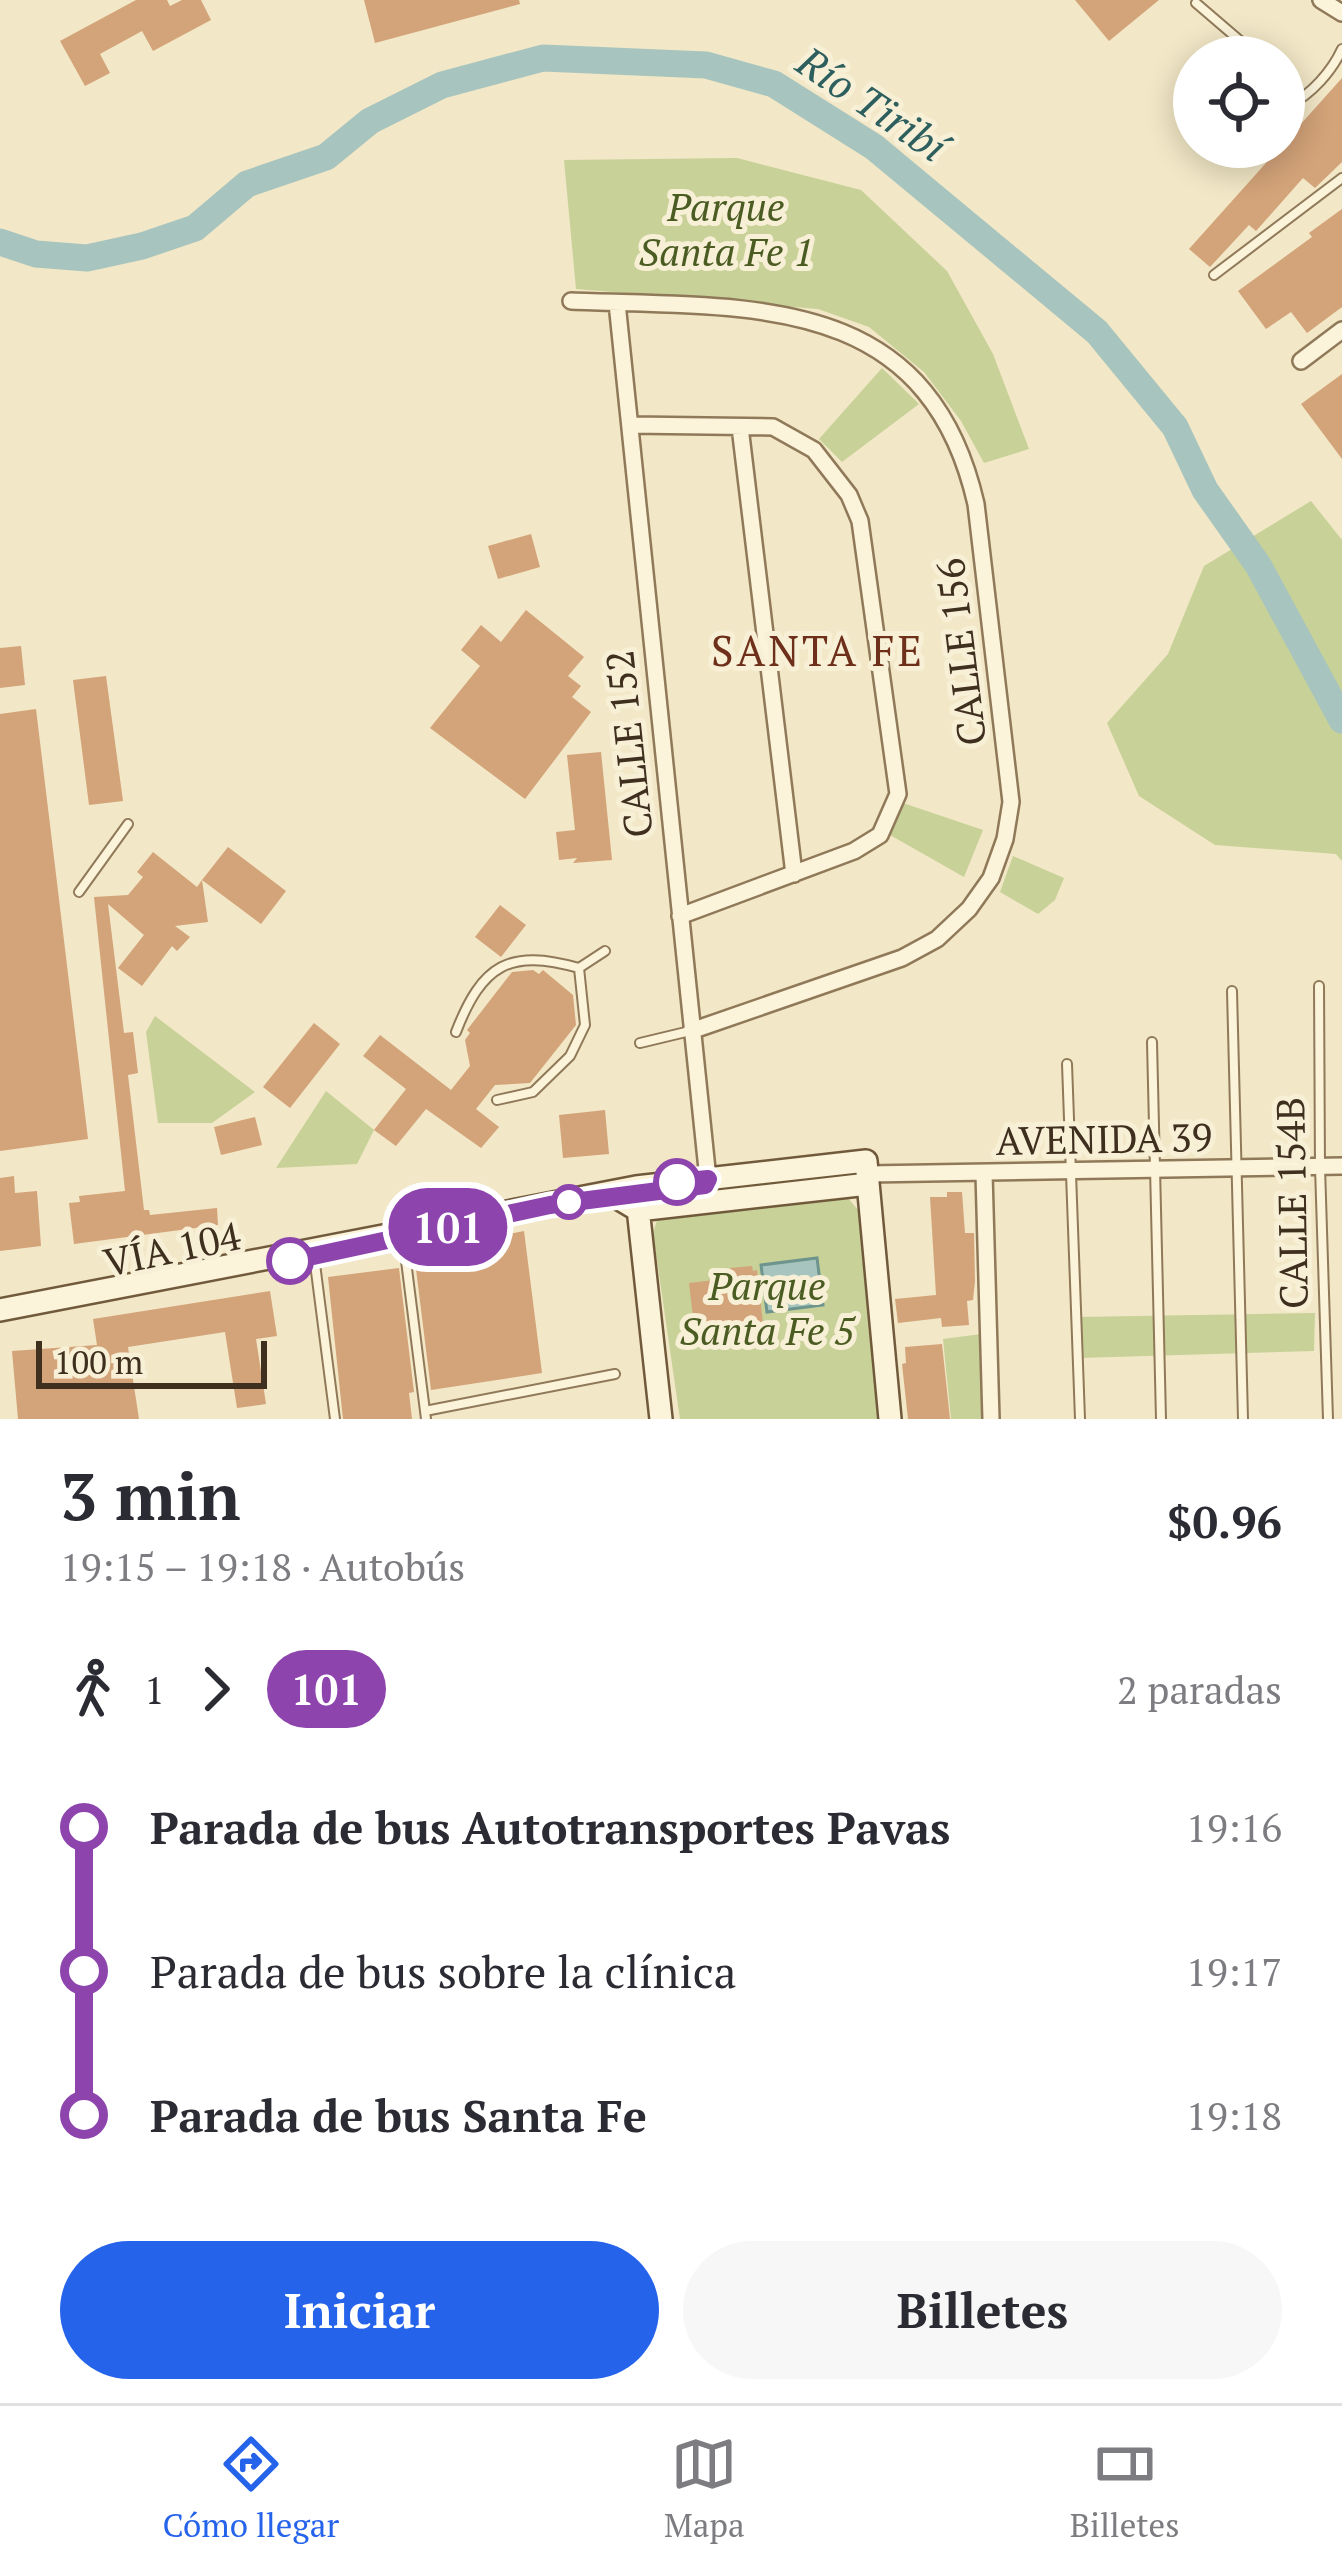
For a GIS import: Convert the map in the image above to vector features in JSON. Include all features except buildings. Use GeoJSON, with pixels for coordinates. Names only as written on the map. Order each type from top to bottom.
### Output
{"type":"FeatureCollection","features":[{"type":"Feature","properties":{"kind":"main road","name":"VÍA 104"},"geometry":{"type":"LineString","coordinates":[[0,1310],[637,1196],[708,1179],[866,1161],[868,1179],[637,1196],[611,1195],[403,1237],[314,1256],[0,1322]]}},
{"type":"Feature","properties":{"kind":"main road"},"geometry":{"type":"LineString","coordinates":[[868,1179],[890,1419]]}},
{"type":"Feature","properties":{"kind":"main road"},"geometry":{"type":"LineString","coordinates":[[637,1196],[661,1419]]}},
{"type":"Feature","properties":{"kind":"street"},"geometry":{"type":"LineString","coordinates":[[1321,0],[1342,13]]}},
{"type":"Feature","properties":{"kind":"street","name":"CALLE 156"},"geometry":{"type":"LineString","coordinates":[[571,301],[785,314],[830,324],[898,364],[923,390],[950,426],[968,469],[976,505],[1011,802],[991,878],[969,909],[937,939],[902,958],[691,1031]]}},
{"type":"Feature","properties":{"kind":"street","name":"CALLE 152"},"geometry":{"type":"LineString","coordinates":[[617,303],[708,1179]]}},
{"type":"Feature","properties":{"kind":"street"},"geometry":{"type":"LineString","coordinates":[[1301,361],[1342,330]]}},
{"type":"Feature","properties":{"kind":"street"},"geometry":{"type":"LineString","coordinates":[[631,425],[773,427],[814,450],[850,495],[860,520],[898,794],[880,836],[854,851],[680,916]]}},
{"type":"Feature","properties":{"kind":"street"},"geometry":{"type":"LineString","coordinates":[[740,427],[794,874]]}},
{"type":"Feature","properties":{"kind":"street","name":"AVENIDA 39"},"geometry":{"type":"LineString","coordinates":[[868,1179],[1342,1166]]}},
{"type":"Feature","properties":{"kind":"street"},"geometry":{"type":"LineString","coordinates":[[984,1174],[991,1419]]}},
{"type":"Feature","properties":{"kind":"lane"},"geometry":{"type":"LineString","coordinates":[[1196,3],[1234,36]]}},
{"type":"Feature","properties":{"kind":"lane"},"geometry":{"type":"LineString","coordinates":[[1305,95],[1342,49]]}},
{"type":"Feature","properties":{"kind":"lane"},"geometry":{"type":"LineString","coordinates":[[1214,275],[1342,178]]}},
{"type":"Feature","properties":{"kind":"lane"},"geometry":{"type":"LineString","coordinates":[[79,892],[128,824]]}},
{"type":"Feature","properties":{"kind":"lane"},"geometry":{"type":"LineString","coordinates":[[580,968],[605,951]]}},
{"type":"Feature","properties":{"kind":"lane"},"geometry":{"type":"LineString","coordinates":[[456,1031],[470,995],[503,966],[547,958],[580,968]]}},
{"type":"Feature","properties":{"kind":"lane"},"geometry":{"type":"LineString","coordinates":[[497,1100],[532,1092],[570,1056],[585,1025],[580,968]]}},
{"type":"Feature","properties":{"kind":"lane","name":"CALLE 154B"},"geometry":{"type":"LineString","coordinates":[[1319,986],[1328,1419]]}},
{"type":"Feature","properties":{"kind":"lane"},"geometry":{"type":"LineString","coordinates":[[1232,991],[1244,1419]]}},
{"type":"Feature","properties":{"kind":"lane"},"geometry":{"type":"LineString","coordinates":[[640,1042],[691,1031]]}},
{"type":"Feature","properties":{"kind":"lane"},"geometry":{"type":"LineString","coordinates":[[1152,1042],[1161,1419]]}},
{"type":"Feature","properties":{"kind":"lane"},"geometry":{"type":"LineString","coordinates":[[1067,1064],[1080,1419]]}},
{"type":"Feature","properties":{"kind":"lane"},"geometry":{"type":"LineString","coordinates":[[403,1237],[425,1415],[615,1374]]}},
{"type":"Feature","properties":{"kind":"lane"},"geometry":{"type":"LineString","coordinates":[[314,1256],[335,1419]]}},
{"type":"Feature","properties":{"kind":"green space","name":"Parque Santa Fe 1"},"geometry":{"type":"Polygon","coordinates":[[[737,158],[861,190],[947,271],[993,354],[1029,449],[984,463],[961,421],[924,372],[869,327],[818,309],[576,289],[564,160],[737,158]]]}},
{"type":"Feature","properties":{"kind":"green space"},"geometry":{"type":"Polygon","coordinates":[[[882,368],[919,404],[842,462],[819,439],[882,368]]]}},
{"type":"Feature","properties":{"kind":"green space"},"geometry":{"type":"Polygon","coordinates":[[[1311,501],[1342,540],[1342,861],[1336,854],[1215,845],[1139,796],[1107,723],[1168,654],[1204,566],[1311,501]]]}},
{"type":"Feature","properties":{"kind":"green space"},"geometry":{"type":"Polygon","coordinates":[[[903,803],[983,830],[964,877],[890,835],[903,803]]]}},
{"type":"Feature","properties":{"kind":"green space"},"geometry":{"type":"Polygon","coordinates":[[[1013,856],[1064,878],[1055,900],[1038,914],[1000,892],[1013,856]]]}},
{"type":"Feature","properties":{"kind":"green space"},"geometry":{"type":"Polygon","coordinates":[[[155,1016],[255,1092],[212,1123],[158,1123],[146,1032],[155,1016]]]}},
{"type":"Feature","properties":{"kind":"green space"},"geometry":{"type":"Polygon","coordinates":[[[326,1091],[374,1130],[357,1164],[276,1168],[326,1091]]]}},
{"type":"Feature","properties":{"kind":"green space","name":"Parque Santa Fe 5"},"geometry":{"type":"Polygon","coordinates":[[[847,1197],[859,1211],[882,1419],[680,1419],[653,1233],[658,1217],[847,1197]]]}},
{"type":"Feature","properties":{"kind":"green space"},"geometry":{"type":"Polygon","coordinates":[[[1315,1313],[1314,1351],[1080,1358],[1077,1317],[1315,1313]]]}},
{"type":"Feature","properties":{"kind":"green space"},"geometry":{"type":"Polygon","coordinates":[[[981,1334],[984,1419],[951,1419],[943,1339],[981,1334]]]}},
{"type":"Feature","properties":{"kind":"water"},"geometry":{"type":"Polygon","coordinates":[[[817,1258],[823,1305],[767,1312],[761,1265],[817,1258]]]}},
{"type":"Feature","properties":{"kind":"waterway","name":"Río Tiribí"},"geometry":{"type":"LineString","coordinates":[[0,242],[36,254],[87,258],[142,246],[195,228],[247,184],[326,157],[370,121],[442,85],[543,58],[706,65],[774,84],[874,147],[1097,332],[1175,427],[1205,490],[1258,565],[1342,720]]}},
{"type":"Feature","properties":{"kind":"bus line","name":"101"},"geometry":{"type":"LineString","coordinates":[[290,1261],[550,1205],[705,1185],[708,1179],[677,1182]]}},
{"type":"Feature","properties":{"kind":"district","name":"SANTA FE"},"geometry":{"type":"Point","coordinates":[818,651]}}]}
